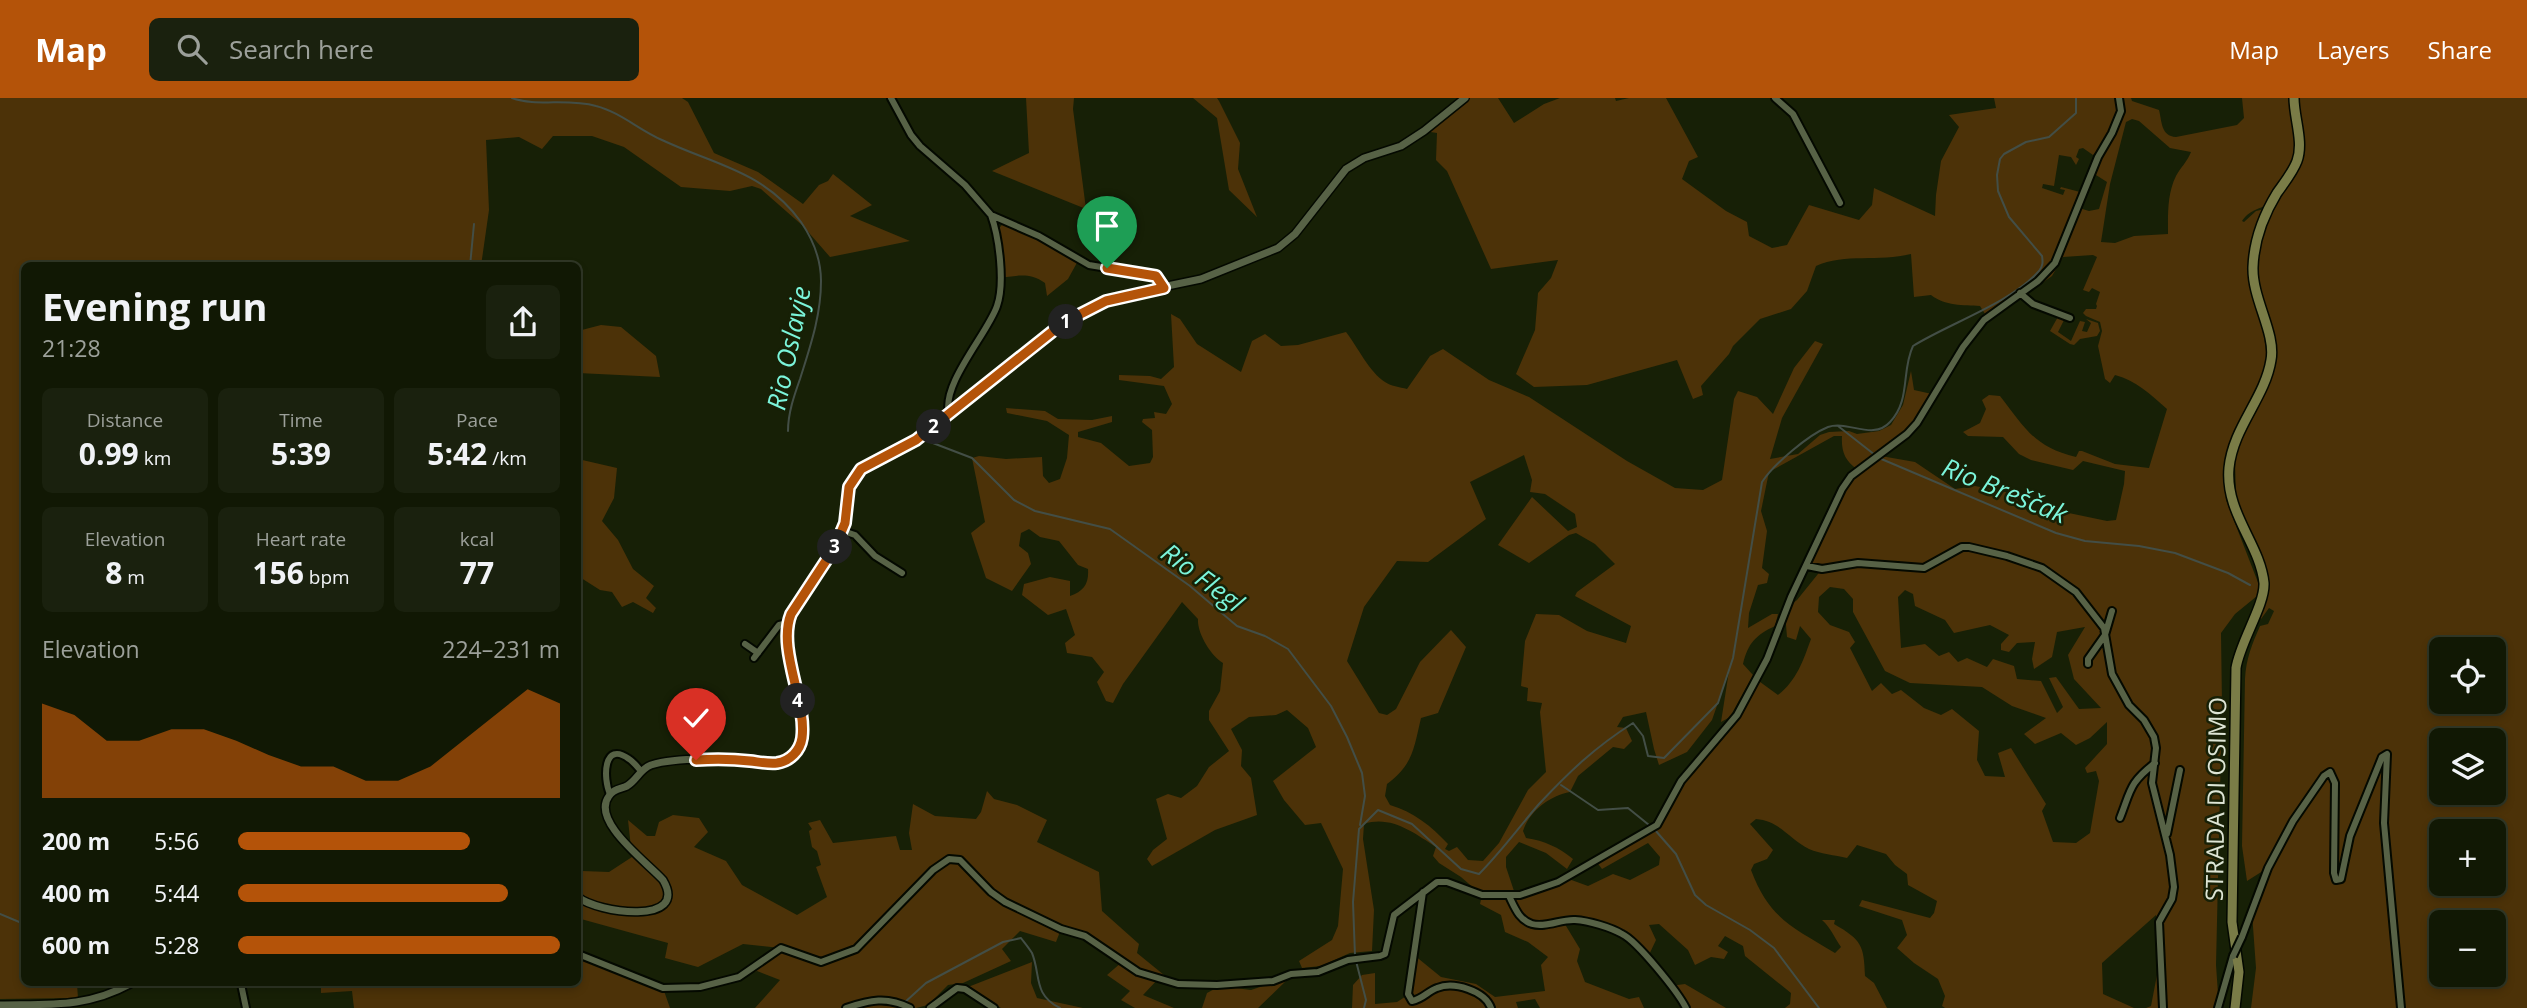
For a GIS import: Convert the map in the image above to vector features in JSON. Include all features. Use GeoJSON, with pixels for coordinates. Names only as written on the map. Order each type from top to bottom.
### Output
{"type":"FeatureCollection","features":[{"type":"Feature","properties":{"kind":"main road","name":"STRADA DI OSIMO"},"geometry":{"type":"LineString","coordinates":[[2235,1008],[2239,972],[2232,922],[2236,668],[2240,647],[2262,595],[2264,583],[2231,498],[2229,468],[2238,431],[2265,379],[2272,359],[2272,347],[2253,283],[2253,265],[2260,224],[2297,160],[2299,141],[2294,98]]}},
{"type":"Feature","properties":{"kind":"street"},"geometry":{"type":"LineString","coordinates":[[891,98],[911,135],[965,185],[991,215],[997,231],[1000,293],[997,308],[959,374],[949,403],[949,414]]}},
{"type":"Feature","properties":{"kind":"street"},"geometry":{"type":"LineString","coordinates":[[610,794],[629,785],[642,771],[654,764],[713,759],[777,763],[796,752],[802,733],[788,623],[843,531],[847,493],[855,477],[867,464],[916,440],[1063,323],[1106,301],[1210,276],[1270,253],[1289,239],[1339,177],[1355,162],[1401,146],[1465,98]]}},
{"type":"Feature","properties":{"kind":"street"},"geometry":{"type":"LineString","coordinates":[[1774,98],[1793,114],[1840,203]]}},
{"type":"Feature","properties":{"kind":"street"},"geometry":{"type":"LineString","coordinates":[[581,955],[663,988],[700,987],[740,977],[781,948],[821,962],[856,949],[933,870],[949,859],[960,860],[991,892],[1005,902],[1061,929],[1085,936],[1138,972],[1178,984],[1217,985],[1273,981],[1291,974],[1318,972],[1348,960],[1385,954],[1394,915],[1437,882],[1447,882],[1482,895],[1509,896],[1558,882],[1657,825],[1681,782],[1737,715],[1767,659],[1791,597],[1842,489],[1851,476],[1907,434],[1917,423],[1963,347],[1984,320],[2038,281],[2056,263],[2098,157],[2121,111],[2119,98]]}},
{"type":"Feature","properties":{"kind":"street"},"geometry":{"type":"LineString","coordinates":[[991,215],[1039,236],[1089,265],[1156,276],[1164,288]]}},
{"type":"Feature","properties":{"kind":"street"},"geometry":{"type":"LineString","coordinates":[[997,231],[1005,221]]}},
{"type":"Feature","properties":{"kind":"street"},"geometry":{"type":"LineString","coordinates":[[2020,293],[2033,304],[2070,318]]}},
{"type":"Feature","properties":{"kind":"street"},"geometry":{"type":"LineString","coordinates":[[843,531],[855,535],[875,556],[902,573]]}},
{"type":"Feature","properties":{"kind":"street"},"geometry":{"type":"LineString","coordinates":[[1807,566],[1822,569],[1858,563],[1924,568],[1962,547],[1969,547],[2042,568],[2076,592],[2104,628],[2112,674],[2129,705],[2144,720],[2154,737],[2156,748],[2152,783],[2174,887],[2172,899],[2159,922],[2163,1008]]}},
{"type":"Feature","properties":{"kind":"street"},"geometry":{"type":"LineString","coordinates":[[2088,664],[2088,659],[2105,635],[2112,611]]}},
{"type":"Feature","properties":{"kind":"street"},"geometry":{"type":"LineString","coordinates":[[745,643],[756,656],[779,625],[788,623]]}},
{"type":"Feature","properties":{"kind":"street"},"geometry":{"type":"LineString","coordinates":[[2218,1008],[2232,956],[2268,868],[2287,831],[2324,776],[2330,772],[2334,783],[2334,873],[2336,880],[2341,879],[2350,836],[2381,758],[2387,754],[2384,823],[2401,1008]]}},
{"type":"Feature","properties":{"kind":"street"},"geometry":{"type":"LineString","coordinates":[[581,899],[597,908],[647,912],[659,908],[667,897],[667,887],[663,880],[610,825],[606,807],[610,794],[605,771],[611,758],[618,755],[627,757],[642,771]]}},
{"type":"Feature","properties":{"kind":"street"},"geometry":{"type":"LineString","coordinates":[[2120,818],[2130,788],[2139,776],[2155,763]]}},
{"type":"Feature","properties":{"kind":"street"},"geometry":{"type":"LineString","coordinates":[[2166,840],[2180,771]]}},
{"type":"Feature","properties":{"kind":"street"},"geometry":{"type":"LineString","coordinates":[[1423,892],[1408,994],[1412,1001],[1446,985],[1481,995],[1491,1008]]}},
{"type":"Feature","properties":{"kind":"street"},"geometry":{"type":"LineString","coordinates":[[1509,896],[1520,917],[1530,924],[1579,920],[1624,934],[1660,971],[1686,1008]]}},
{"type":"Feature","properties":{"kind":"street"},"geometry":{"type":"LineString","coordinates":[[0,1005],[79,1003],[105,996],[126,986]]}},
{"type":"Feature","properties":{"kind":"street"},"geometry":{"type":"LineString","coordinates":[[241,986],[246,1008]]}},
{"type":"Feature","properties":{"kind":"street"},"geometry":{"type":"LineString","coordinates":[[930,1008],[957,988],[965,989],[994,1008]]}},
{"type":"Feature","properties":{"kind":"street"},"geometry":{"type":"LineString","coordinates":[[848,1007],[886,999],[900,1002],[909,1008]]}},
{"type":"Feature","properties":{"kind":"shaded area"},"geometry":{"type":"Polygon","coordinates":[[[0,98],[682,98],[688,102],[714,153],[758,172],[803,204],[819,185],[828,181],[833,174],[872,205],[850,216],[910,241],[830,257],[803,226],[761,189],[752,186],[730,191],[681,187],[624,147],[592,136],[553,136],[542,149],[519,137],[486,140],[489,210],[482,262],[21,262],[21,986],[77,986],[78,998],[0,999],[0,98]]]}},
{"type":"Feature","properties":{"kind":"shaded area"},"geometry":{"type":"Polygon","coordinates":[[[1026,98],[1074,98],[1073,109],[1086,209],[992,171],[1029,153],[1026,98]]]}},
{"type":"Feature","properties":{"kind":"shaded area"},"geometry":{"type":"Polygon","coordinates":[[[1193,98],[1217,98],[1219,101],[1240,143],[1238,169],[1257,217],[1229,190],[1217,118],[1193,98]]]}},
{"type":"Feature","properties":{"kind":"shaded area"},"geometry":{"type":"Polygon","coordinates":[[[1465,98],[1498,98],[1514,123],[1544,104],[1560,98],[1615,98],[1616,101],[1629,98],[1666,98],[1698,157],[1689,161],[1682,179],[1726,211],[1747,222],[1749,236],[1772,248],[1787,245],[1809,205],[1859,220],[1872,205],[1874,188],[1935,216],[1941,161],[1959,127],[1949,115],[1996,108],[1994,98],[2118,98],[2111,129],[2099,149],[2093,155],[2083,148],[2079,149],[2076,165],[2071,157],[2059,155],[2054,186],[2043,184],[2042,188],[2063,195],[2065,190],[2060,189],[2061,187],[2080,192],[2060,247],[2049,267],[1991,310],[1985,314],[1980,306],[1948,303],[1931,295],[1914,297],[1911,254],[1827,262],[1816,266],[1807,291],[1791,309],[1760,319],[1733,346],[1701,386],[1703,395],[1693,399],[1677,360],[1587,385],[1534,387],[1516,374],[1535,330],[1538,293],[1551,278],[1558,260],[1491,269],[1447,171],[1436,160],[1437,133],[1424,131],[1465,98]]]}},
{"type":"Feature","properties":{"kind":"shaded area"},"geometry":{"type":"Polygon","coordinates":[[[2122,98],[2131,98],[2132,101],[2159,110],[2165,131],[2176,137],[2237,125],[2244,118],[2242,98],[2290,98],[2295,136],[2295,154],[2281,185],[2268,203],[2249,214],[2242,221],[2256,211],[2265,209],[2249,264],[2249,282],[2264,336],[2267,358],[2264,374],[2234,430],[2224,464],[2226,500],[2259,585],[2257,596],[2235,614],[2221,633],[2216,965],[2219,1008],[2146,1008],[2151,1006],[2161,954],[2156,915],[2102,963],[2103,994],[2134,1008],[1945,1008],[1942,1006],[1945,996],[1938,979],[1897,948],[1907,935],[1902,920],[1859,906],[1862,900],[1930,918],[1937,901],[1908,885],[1907,874],[1886,854],[1857,845],[1847,858],[1818,852],[1802,845],[1772,823],[1756,819],[1750,824],[1773,850],[1767,859],[1754,864],[1751,870],[1766,900],[1784,920],[1835,953],[1841,947],[1822,920],[1835,920],[1834,924],[1851,935],[1860,945],[1865,976],[1874,983],[1887,1008],[1785,1008],[1790,1004],[1791,993],[1745,956],[1743,946],[1725,936],[1718,946],[1728,952],[1724,959],[1711,957],[1695,965],[1688,950],[1659,924],[1649,925],[1656,940],[1647,959],[1624,934],[1579,920],[1563,921],[1580,949],[1577,961],[1585,982],[1629,999],[1639,997],[1644,1008],[1540,1008],[1535,999],[1516,1002],[1518,1008],[1352,1008],[1353,985],[1362,975],[1375,973],[1375,1004],[1397,1002],[1408,995],[1414,955],[1441,977],[1476,984],[1495,997],[1545,991],[1541,965],[1548,957],[1528,942],[1505,932],[1501,915],[1480,904],[1482,895],[1509,896],[1566,878],[1588,886],[1613,874],[1630,880],[1659,865],[1660,857],[1648,843],[1602,869],[1596,861],[1657,825],[1681,781],[1737,715],[1756,679],[1778,695],[1795,676],[1811,639],[1800,626],[1796,640],[1787,637],[1785,613],[1822,569],[1807,566],[1851,476],[1881,456],[1915,462],[1955,489],[1975,486],[2011,493],[2028,512],[2045,508],[2107,521],[2116,520],[2125,471],[2083,461],[2073,470],[2031,460],[2019,454],[2003,437],[1968,436],[1963,432],[1980,423],[1986,409],[1982,400],[1989,395],[2000,396],[2032,435],[2050,448],[2076,457],[2079,451],[2082,451],[2115,464],[2149,468],[2167,409],[2130,381],[2115,375],[2110,383],[2105,379],[2098,346],[2102,331],[2100,322],[2083,313],[2086,309],[2096,309],[2097,306],[2100,292],[2092,288],[2089,292],[2083,290],[2097,257],[2063,257],[2052,276],[2031,291],[2030,288],[2044,278],[2079,208],[2089,211],[2099,209],[2107,182],[2096,175],[2097,167],[2117,129],[2122,98]],[[2132,119],[2126,122],[2110,184],[2101,242],[2115,243],[2134,236],[2168,234],[2171,190],[2191,152],[2170,148],[2139,121],[2132,119]],[[1830,587],[1819,597],[1818,612],[1830,625],[1849,632],[1855,642],[1850,648],[1872,691],[1881,683],[1892,694],[1901,690],[1924,708],[1941,715],[1952,709],[1979,731],[1977,760],[1985,776],[2005,777],[1998,753],[2011,748],[2046,804],[2042,811],[2053,842],[2076,843],[2090,833],[2099,781],[2096,771],[2087,773],[2085,768],[2107,744],[2107,722],[2090,738],[2076,745],[2061,733],[2035,744],[2024,734],[2046,718],[2012,706],[1982,687],[1910,683],[1885,671],[1853,612],[1853,599],[1844,589],[1830,587]],[[1905,590],[1898,597],[1901,648],[1925,644],[1939,656],[1949,652],[1958,662],[1967,658],[1987,667],[1993,659],[2014,666],[2017,679],[2041,681],[2057,713],[2063,707],[2049,678],[2056,677],[2079,709],[2101,708],[2074,679],[2068,655],[2085,627],[2057,632],[2052,657],[2034,669],[2032,659],[2035,642],[2017,643],[2009,652],[2001,650],[2001,644],[2009,635],[1990,625],[1954,633],[1945,620],[1915,606],[1913,594],[1905,590]]]}},
{"type":"Feature","properties":{"kind":"shaded area"},"geometry":{"type":"Polygon","coordinates":[[[2297,98],[2527,98],[2527,1008],[2251,1008],[2256,968],[2252,913],[2266,869],[2247,881],[2242,846],[2245,679],[2248,658],[2257,633],[2260,626],[2268,624],[2274,611],[2269,608],[2261,619],[2259,616],[2266,597],[2236,496],[2235,461],[2240,439],[2272,373],[2257,283],[2262,235],[2278,201],[2301,163],[2303,153],[2297,98]]]}},
{"type":"Feature","properties":{"kind":"shaded area"},"geometry":{"type":"Polygon","coordinates":[[[1005,221],[1079,259],[1068,279],[1047,296],[1045,283],[1034,277],[999,278],[997,231],[1005,221]]]}},
{"type":"Feature","properties":{"kind":"shaded area"},"geometry":{"type":"Polygon","coordinates":[[[1171,314],[1180,319],[1197,344],[1241,372],[1252,341],[1265,334],[1281,346],[1298,345],[1346,332],[1379,378],[1407,389],[1430,356],[1443,349],[1489,380],[1529,397],[1627,461],[1675,488],[1703,490],[1722,480],[1734,399],[1738,391],[1757,397],[1773,414],[1794,368],[1815,341],[1823,344],[1782,418],[1770,459],[1798,454],[1820,435],[1829,432],[1849,431],[1857,434],[1879,431],[1891,425],[1903,405],[1911,371],[1914,390],[1932,394],[1910,428],[1857,469],[1849,463],[1845,455],[1842,436],[1834,436],[1769,472],[1761,511],[1767,531],[1762,568],[1769,574],[1767,583],[1758,585],[1749,613],[1748,628],[1772,614],[1778,614],[1775,626],[1758,636],[1747,650],[1743,664],[1753,675],[1730,717],[1721,722],[1729,671],[1712,720],[1687,752],[1659,765],[1646,712],[1623,717],[1617,727],[1626,728],[1632,741],[1624,749],[1613,747],[1578,776],[1570,792],[1542,805],[1530,817],[1523,831],[1526,838],[1551,845],[1573,859],[1567,869],[1546,853],[1519,842],[1506,857],[1506,867],[1514,891],[1492,893],[1476,890],[1439,863],[1433,856],[1436,847],[1419,836],[1384,822],[1364,824],[1363,839],[1374,910],[1372,951],[1350,953],[1321,966],[1302,968],[1299,961],[1332,940],[1338,926],[1343,869],[1321,823],[1305,825],[1284,800],[1273,781],[1316,747],[1308,728],[1287,710],[1276,715],[1249,717],[1231,729],[1242,750],[1241,766],[1251,778],[1257,815],[1215,830],[1152,866],[1147,859],[1153,850],[1167,839],[1156,799],[1168,794],[1181,798],[1197,786],[1209,767],[1229,751],[1209,720],[1209,711],[1220,691],[1223,663],[1206,644],[1198,619],[1182,602],[1123,684],[1113,703],[1106,701],[1097,682],[1104,672],[1092,657],[1067,653],[1065,643],[1075,635],[1066,609],[1048,615],[1022,595],[1024,584],[1050,577],[1070,581],[1070,596],[1085,586],[1088,569],[1078,565],[1059,541],[1040,537],[1029,529],[1021,533],[1019,546],[1028,553],[1031,564],[1012,591],[986,578],[971,533],[985,522],[972,458],[1042,457],[1043,476],[1049,483],[1060,479],[1067,458],[1069,435],[1047,421],[1007,413],[1006,408],[1045,411],[1058,419],[1092,420],[1112,416],[1112,422],[1078,432],[1078,437],[1101,443],[1129,466],[1150,463],[1153,457],[1152,430],[1142,422],[1143,419],[1155,418],[1154,412],[1166,414],[1172,404],[1164,386],[1119,380],[1119,375],[1161,379],[1174,367],[1171,314]],[[1524,455],[1470,482],[1486,519],[1428,562],[1397,561],[1364,607],[1347,661],[1379,713],[1387,715],[1396,709],[1420,662],[1451,630],[1466,647],[1438,713],[1421,718],[1411,755],[1402,770],[1387,784],[1385,796],[1390,805],[1422,820],[1435,831],[1448,844],[1445,849],[1449,851],[1457,847],[1468,860],[1483,861],[1499,843],[1528,790],[1546,772],[1540,712],[1542,703],[1527,701],[1528,688],[1521,686],[1525,641],[1536,614],[1559,615],[1587,631],[1626,643],[1631,626],[1575,596],[1615,564],[1595,544],[1576,533],[1569,535],[1529,563],[1498,545],[1532,497],[1568,531],[1577,527],[1575,514],[1545,494],[1530,492],[1532,480],[1524,455]]]}},
{"type":"Feature","properties":{"kind":"shaded area"},"geometry":{"type":"Polygon","coordinates":[[[2059,315],[2065,318],[2058,332],[2071,341],[2080,321],[2085,322],[2082,331],[2087,332],[2091,323],[2086,319],[2098,323],[2100,331],[2097,336],[2070,344],[2050,331],[2059,315]]]}},
{"type":"Feature","properties":{"kind":"shaded area"},"geometry":{"type":"Polygon","coordinates":[[[601,325],[621,327],[656,356],[660,377],[581,373],[581,330],[601,325]]]}},
{"type":"Feature","properties":{"kind":"shaded area"},"geometry":{"type":"Polygon","coordinates":[[[581,460],[617,468],[614,498],[602,521],[618,540],[633,569],[654,586],[646,598],[656,608],[653,613],[633,602],[622,607],[612,592],[600,590],[581,578],[581,460]]]}},
{"type":"Feature","properties":{"kind":"shaded area"},"geometry":{"type":"Polygon","coordinates":[[[987,791],[994,799],[1017,805],[1047,820],[1037,842],[1099,872],[1102,911],[1139,944],[1137,953],[1164,975],[1143,995],[1174,1008],[1135,1008],[1121,1000],[1130,991],[1107,975],[1122,962],[1090,937],[1053,922],[1061,929],[1056,942],[1020,931],[1002,949],[1011,961],[963,983],[948,985],[928,1005],[916,1008],[755,1008],[780,980],[757,971],[739,977],[780,948],[743,944],[698,967],[665,958],[668,943],[581,919],[581,869],[582,871],[609,872],[632,857],[628,820],[647,836],[655,836],[659,822],[673,815],[699,818],[708,832],[694,847],[726,861],[742,885],[797,915],[827,897],[816,867],[821,865],[817,851],[812,847],[809,831],[812,829],[808,823],[820,820],[833,843],[896,836],[900,850],[912,850],[909,833],[913,804],[935,816],[976,819],[987,791]]]}},
{"type":"Feature","properties":{"kind":"shaded area"},"geometry":{"type":"Polygon","coordinates":[[[581,955],[663,988],[670,1008],[354,1008],[352,991],[321,993],[321,986],[581,986],[581,955]]]}},
{"type":"Feature","properties":{"kind":"shaded area"},"geometry":{"type":"Polygon","coordinates":[[[1032,962],[1031,983],[1037,998],[1083,1008],[1001,1008],[968,987],[1032,962]]]}},
{"type":"Feature","properties":{"kind":"shaded area"},"geometry":{"type":"Polygon","coordinates":[[[1290,977],[1258,1008],[1202,1008],[1207,993],[1220,986],[1251,990],[1290,977]]]}},
{"type":"Feature","properties":{"kind":"shaded area"},"geometry":{"type":"Polygon","coordinates":[[[1685,984],[1726,1008],[1686,1008],[1670,986],[1685,984]]]}},
{"type":"Feature","properties":{"kind":"waterway","name":"Rio Oslavje"},"geometry":{"type":"LineString","coordinates":[[512,98],[531,102],[585,104],[605,109],[662,140],[738,171],[771,191],[787,205],[813,243],[821,273],[821,294],[814,331],[792,405],[788,431]]}},
{"type":"Feature","properties":{"kind":"waterway"},"geometry":{"type":"LineString","coordinates":[[1355,956],[1353,902],[1359,829],[1378,810],[1412,824],[1461,869],[1479,874],[1561,781],[1619,732],[1633,723],[1643,736],[1648,756],[1664,758],[1718,703],[1733,658],[1762,482],[1792,451],[1828,427],[1876,430],[1890,422],[1901,404],[1913,346],[1997,303],[2039,271],[2042,256],[2009,217],[1998,191],[2000,159],[2026,142],[2049,137],[2076,113],[2076,98]]}},
{"type":"Feature","properties":{"kind":"waterway"},"geometry":{"type":"LineString","coordinates":[[470,262],[474,224]]}},
{"type":"Feature","properties":{"kind":"waterway","name":"Rio Breščak"},"geometry":{"type":"LineString","coordinates":[[1838,426],[1875,455]]}},
{"type":"Feature","properties":{"kind":"waterway","name":"Rio Flegl"},"geometry":{"type":"LineString","coordinates":[[925,440],[972,458],[1014,500],[1035,511],[1110,529],[1190,586],[1237,626],[1265,636],[1288,649],[1331,706],[1362,773],[1365,796],[1360,825]]}},
{"type":"Feature","properties":{"kind":"waterway","name":"Rio Breščak"},"geometry":{"type":"LineString","coordinates":[[1879,458],[2056,533],[2085,541],[2139,546],[2175,553],[2228,573],[2250,585]]}},
{"type":"Feature","properties":{"kind":"waterway"},"geometry":{"type":"LineString","coordinates":[[1561,785],[1598,810],[1628,808],[1649,825]]}},
{"type":"Feature","properties":{"kind":"waterway"},"geometry":{"type":"LineString","coordinates":[[1655,830],[1676,854],[1695,895],[1706,905],[1750,930],[1774,948],[1819,1008]]}},
{"type":"Feature","properties":{"kind":"waterway"},"geometry":{"type":"LineString","coordinates":[[0,914],[21,923]]}},
{"type":"Feature","properties":{"kind":"waterway"},"geometry":{"type":"LineString","coordinates":[[904,1003],[926,983],[1003,942],[1021,938],[1032,953],[1042,991],[1051,1003],[1060,1008]]}},
{"type":"Feature","properties":{"kind":"waterway"},"geometry":{"type":"LineString","coordinates":[[1356,961],[1366,1000],[1364,1008]]}},
{"type":"Feature","properties":{"kind":"route"},"geometry":{"type":"LineString","coordinates":[[696,760],[777,763],[796,752],[800,747],[802,733],[787,633],[788,623],[843,531],[847,493],[851,482],[867,464],[920,437],[1055,328],[1106,301],[1164,288],[1156,276],[1107,268]]}}]}
